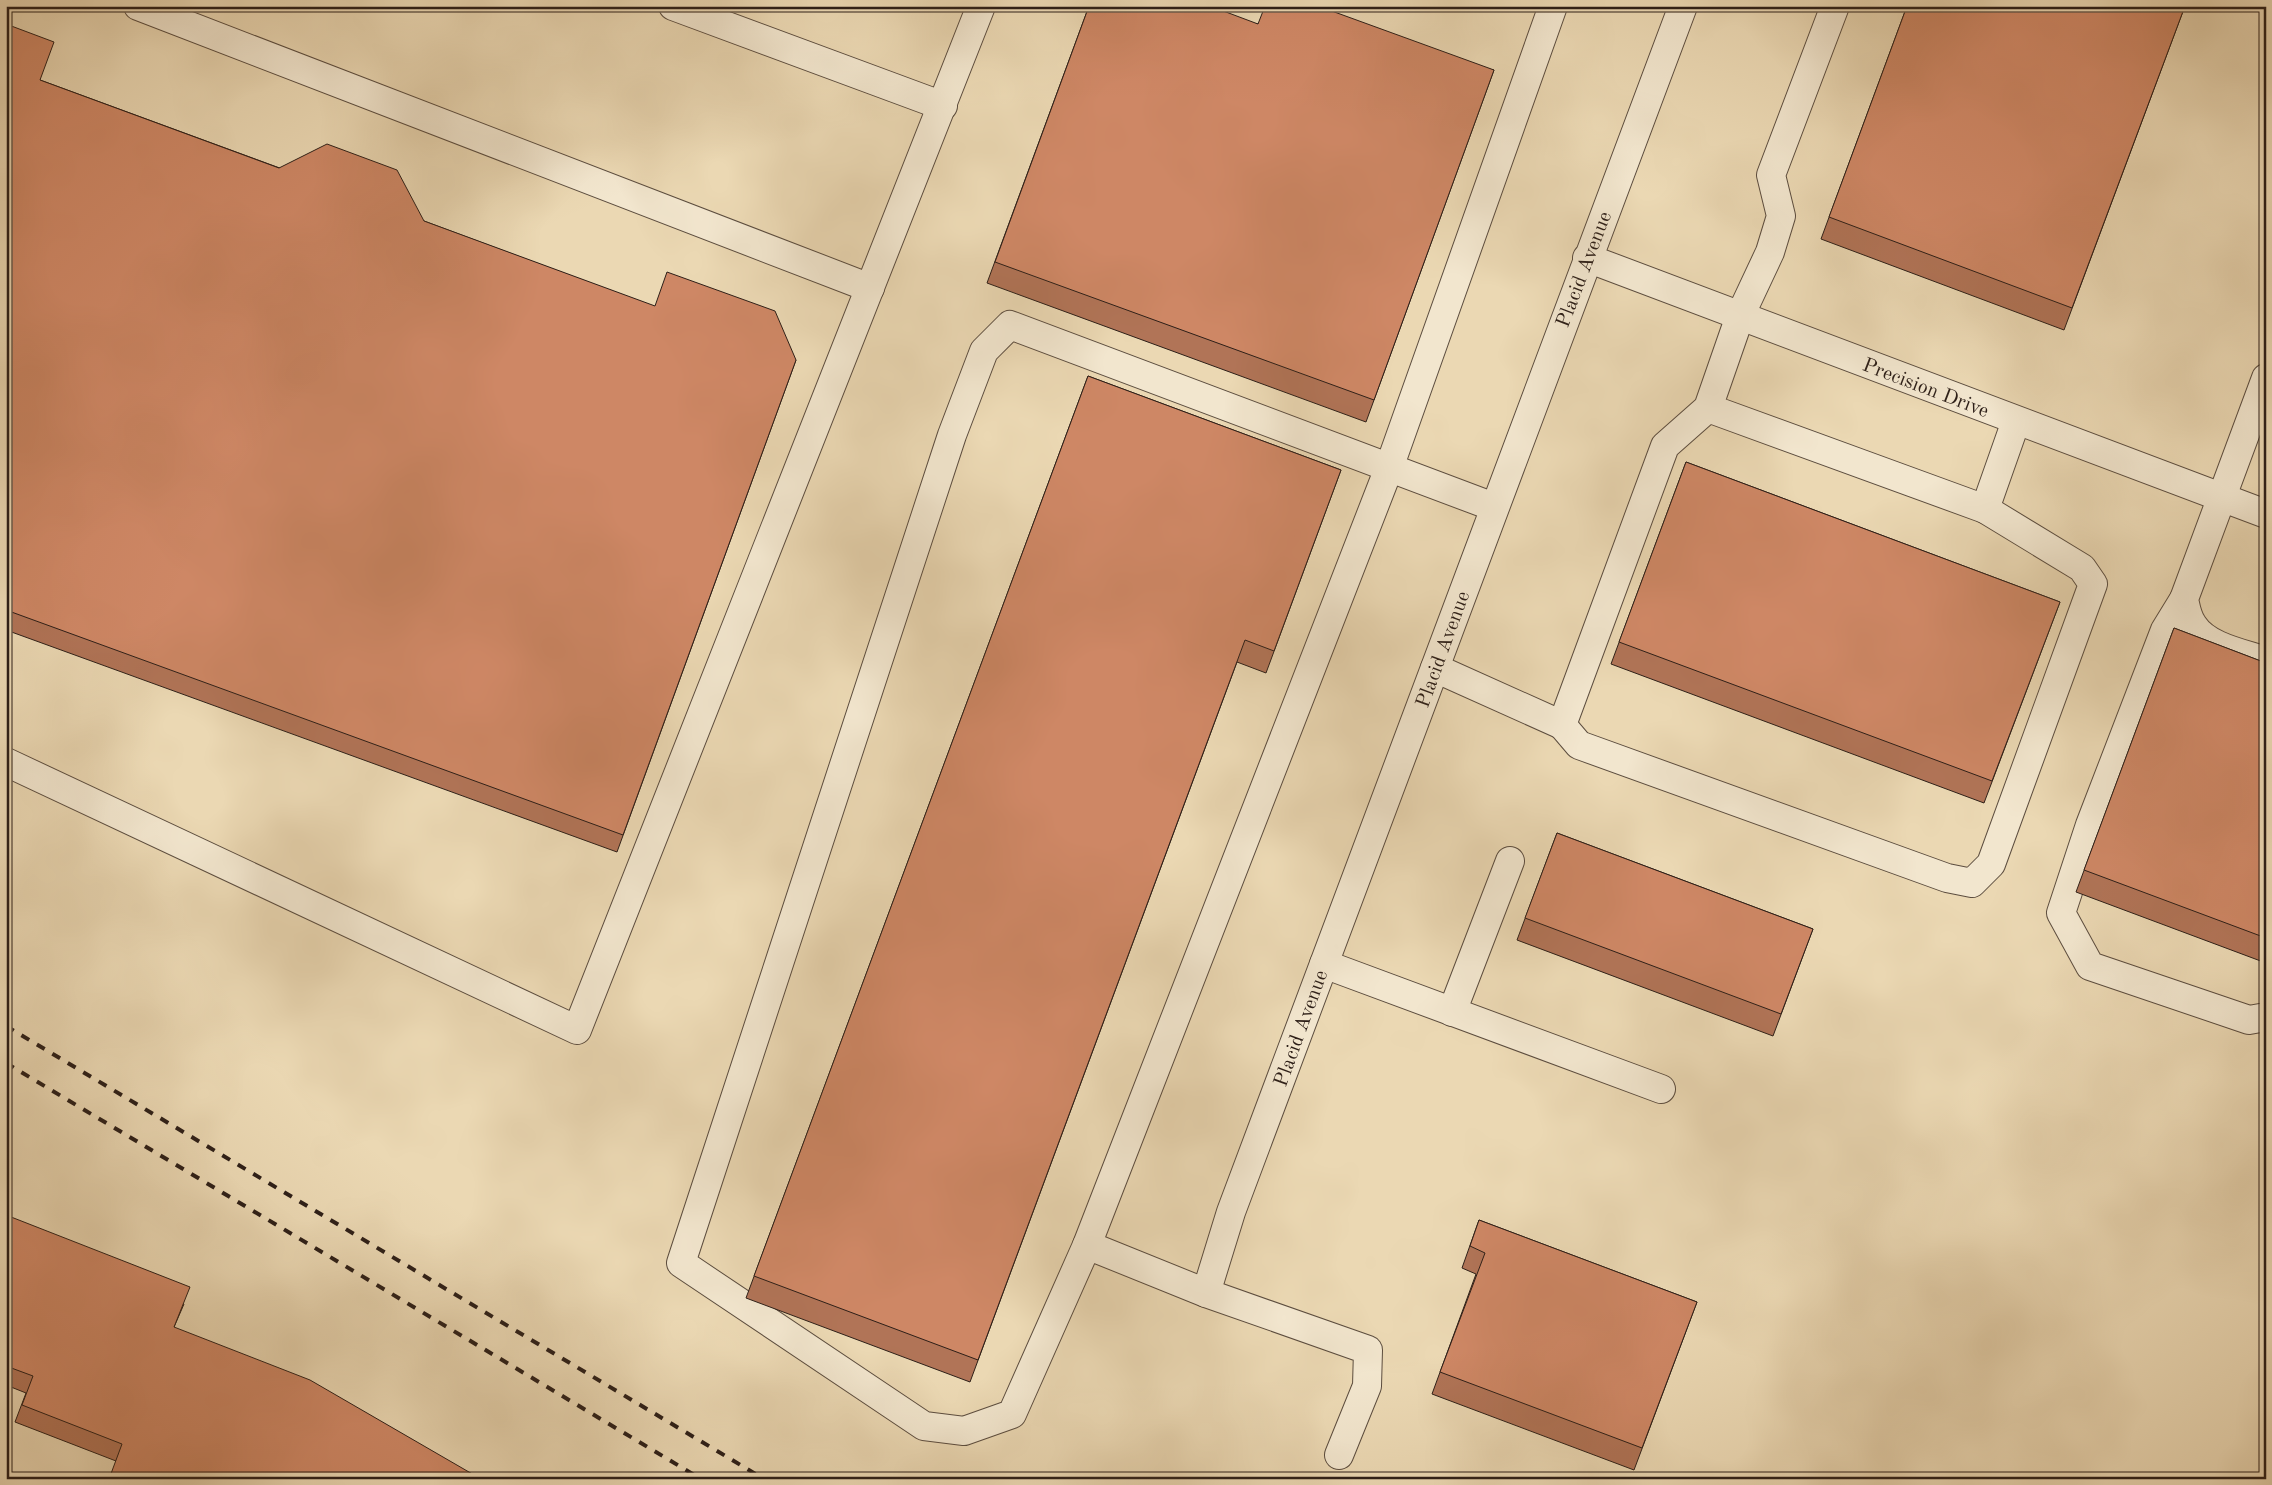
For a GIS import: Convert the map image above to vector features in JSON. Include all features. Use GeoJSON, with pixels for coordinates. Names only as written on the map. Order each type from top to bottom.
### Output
{"type":"FeatureCollection","features":[{"type":"Feature","properties":{"kind":"street"},"geometry":{"type":"LineString","coordinates":[[138,6],[870,288]]}},
{"type":"Feature","properties":{"kind":"street"},"geometry":{"type":"LineString","coordinates":[[673,6],[943,106]]}},
{"type":"Feature","properties":{"kind":"street"},"geometry":{"type":"LineString","coordinates":[[6,762],[577,1030],[943,106],[980,6]]}},
{"type":"Feature","properties":{"kind":"street"},"geometry":{"type":"LineString","coordinates":[[1494,508],[1389,468],[1010,326],[984,351],[952,435],[681,1263],[924,1426],[964,1431],[1012,1414],[1088,1245],[1389,468],[1553,6]]}},
{"type":"Feature","properties":{"kind":"street"},"geometry":{"type":"LineString","coordinates":[[1562,725],[1665,446],[1708,408],[1740,316],[1770,252],[1782,216],[1771,175],[1835,6]]}},
{"type":"Feature","properties":{"kind":"street","name":"Placid Avenue"},"geometry":{"type":"LineString","coordinates":[[1206,1293],[1231,1212],[1681,7]]}},
{"type":"Feature","properties":{"kind":"street","name":"Precision Drive"},"geometry":{"type":"LineString","coordinates":[[1587,258],[2016,422],[2266,514]]}},
{"type":"Feature","properties":{"kind":"street"},"geometry":{"type":"LineString","coordinates":[[2265,382],[2184,599],[2165,630],[2090,825],[2061,913],[2090,966],[2249,1020],[2266,1016]]}},
{"type":"Feature","properties":{"kind":"street"},"geometry":{"type":"LineString","coordinates":[[1435,668],[1562,725],[1579,745],[1947,878],[1972,883],[1991,864],[2093,584],[2082,568],[1985,508],[1708,408]]}},
{"type":"Feature","properties":{"kind":"street"},"geometry":{"type":"LineString","coordinates":[[1985,508],[2016,422]]}},
{"type":"Feature","properties":{"kind":"street"},"geometry":{"type":"LineString","coordinates":[[2184,599],[2187,614],[2193,626],[2213,643],[2266,661]]}},
{"type":"Feature","properties":{"kind":"street"},"geometry":{"type":"LineString","coordinates":[[1452,1012],[1510,862]]}},
{"type":"Feature","properties":{"kind":"street"},"geometry":{"type":"LineString","coordinates":[[1324,964],[1661,1089]]}},
{"type":"Feature","properties":{"kind":"street"},"geometry":{"type":"LineString","coordinates":[[1088,1245],[1206,1293],[1368,1350],[1367,1386],[1339,1455]]}},
{"type":"Feature","properties":{"kind":"building"},"geometry":{"type":"Polygon","coordinates":[[[1089,6],[1210,6],[1258,24],[1265,6],[1318,6],[1494,70],[1374,400],[995,262],[1089,6]]]}},
{"type":"Feature","properties":{"kind":"building"},"geometry":{"type":"Polygon","coordinates":[[[1907,6],[2185,6],[2072,308],[1829,217],[1907,6]]]}},
{"type":"Feature","properties":{"kind":"building"},"geometry":{"type":"Polygon","coordinates":[[[6,24],[54,42],[40,80],[279,168],[327,144],[397,170],[424,221],[655,306],[667,272],[775,311],[796,360],[623,835],[6,610],[6,24]]]}},
{"type":"Feature","properties":{"kind":"building"},"geometry":{"type":"Polygon","coordinates":[[[1088,376],[1341,470],[1274,651],[1245,640],[978,1360],[754,1276],[1088,376]]]}},
{"type":"Feature","properties":{"kind":"building"},"geometry":{"type":"Polygon","coordinates":[[[1686,462],[2060,602],[1992,781],[1619,642],[1686,462]]]}},
{"type":"Feature","properties":{"kind":"building"},"geometry":{"type":"Polygon","coordinates":[[[2174,628],[2266,663],[2266,938],[2084,870],[2174,628]]]}},
{"type":"Feature","properties":{"kind":"building"},"geometry":{"type":"Polygon","coordinates":[[[1557,833],[1813,929],[1781,1014],[1525,918],[1557,833]]]}},
{"type":"Feature","properties":{"kind":"building"},"geometry":{"type":"Polygon","coordinates":[[[6,1215],[190,1287],[174,1327],[310,1380],[481,1479],[109,1479],[122,1444],[22,1405],[33,1376],[6,1366],[6,1215]]]}},
{"type":"Feature","properties":{"kind":"building"},"geometry":{"type":"Polygon","coordinates":[[[1479,1220],[1697,1302],[1642,1448],[1440,1372],[1485,1253],[1470,1246],[1479,1220]]]}},
{"type":"Feature","properties":{"kind":"railway"},"geometry":{"type":"LineString","coordinates":[[6,1026],[764,1479]]}},
{"type":"Feature","properties":{"kind":"railway"},"geometry":{"type":"LineString","coordinates":[[6,1063],[701,1479]]}}]}
